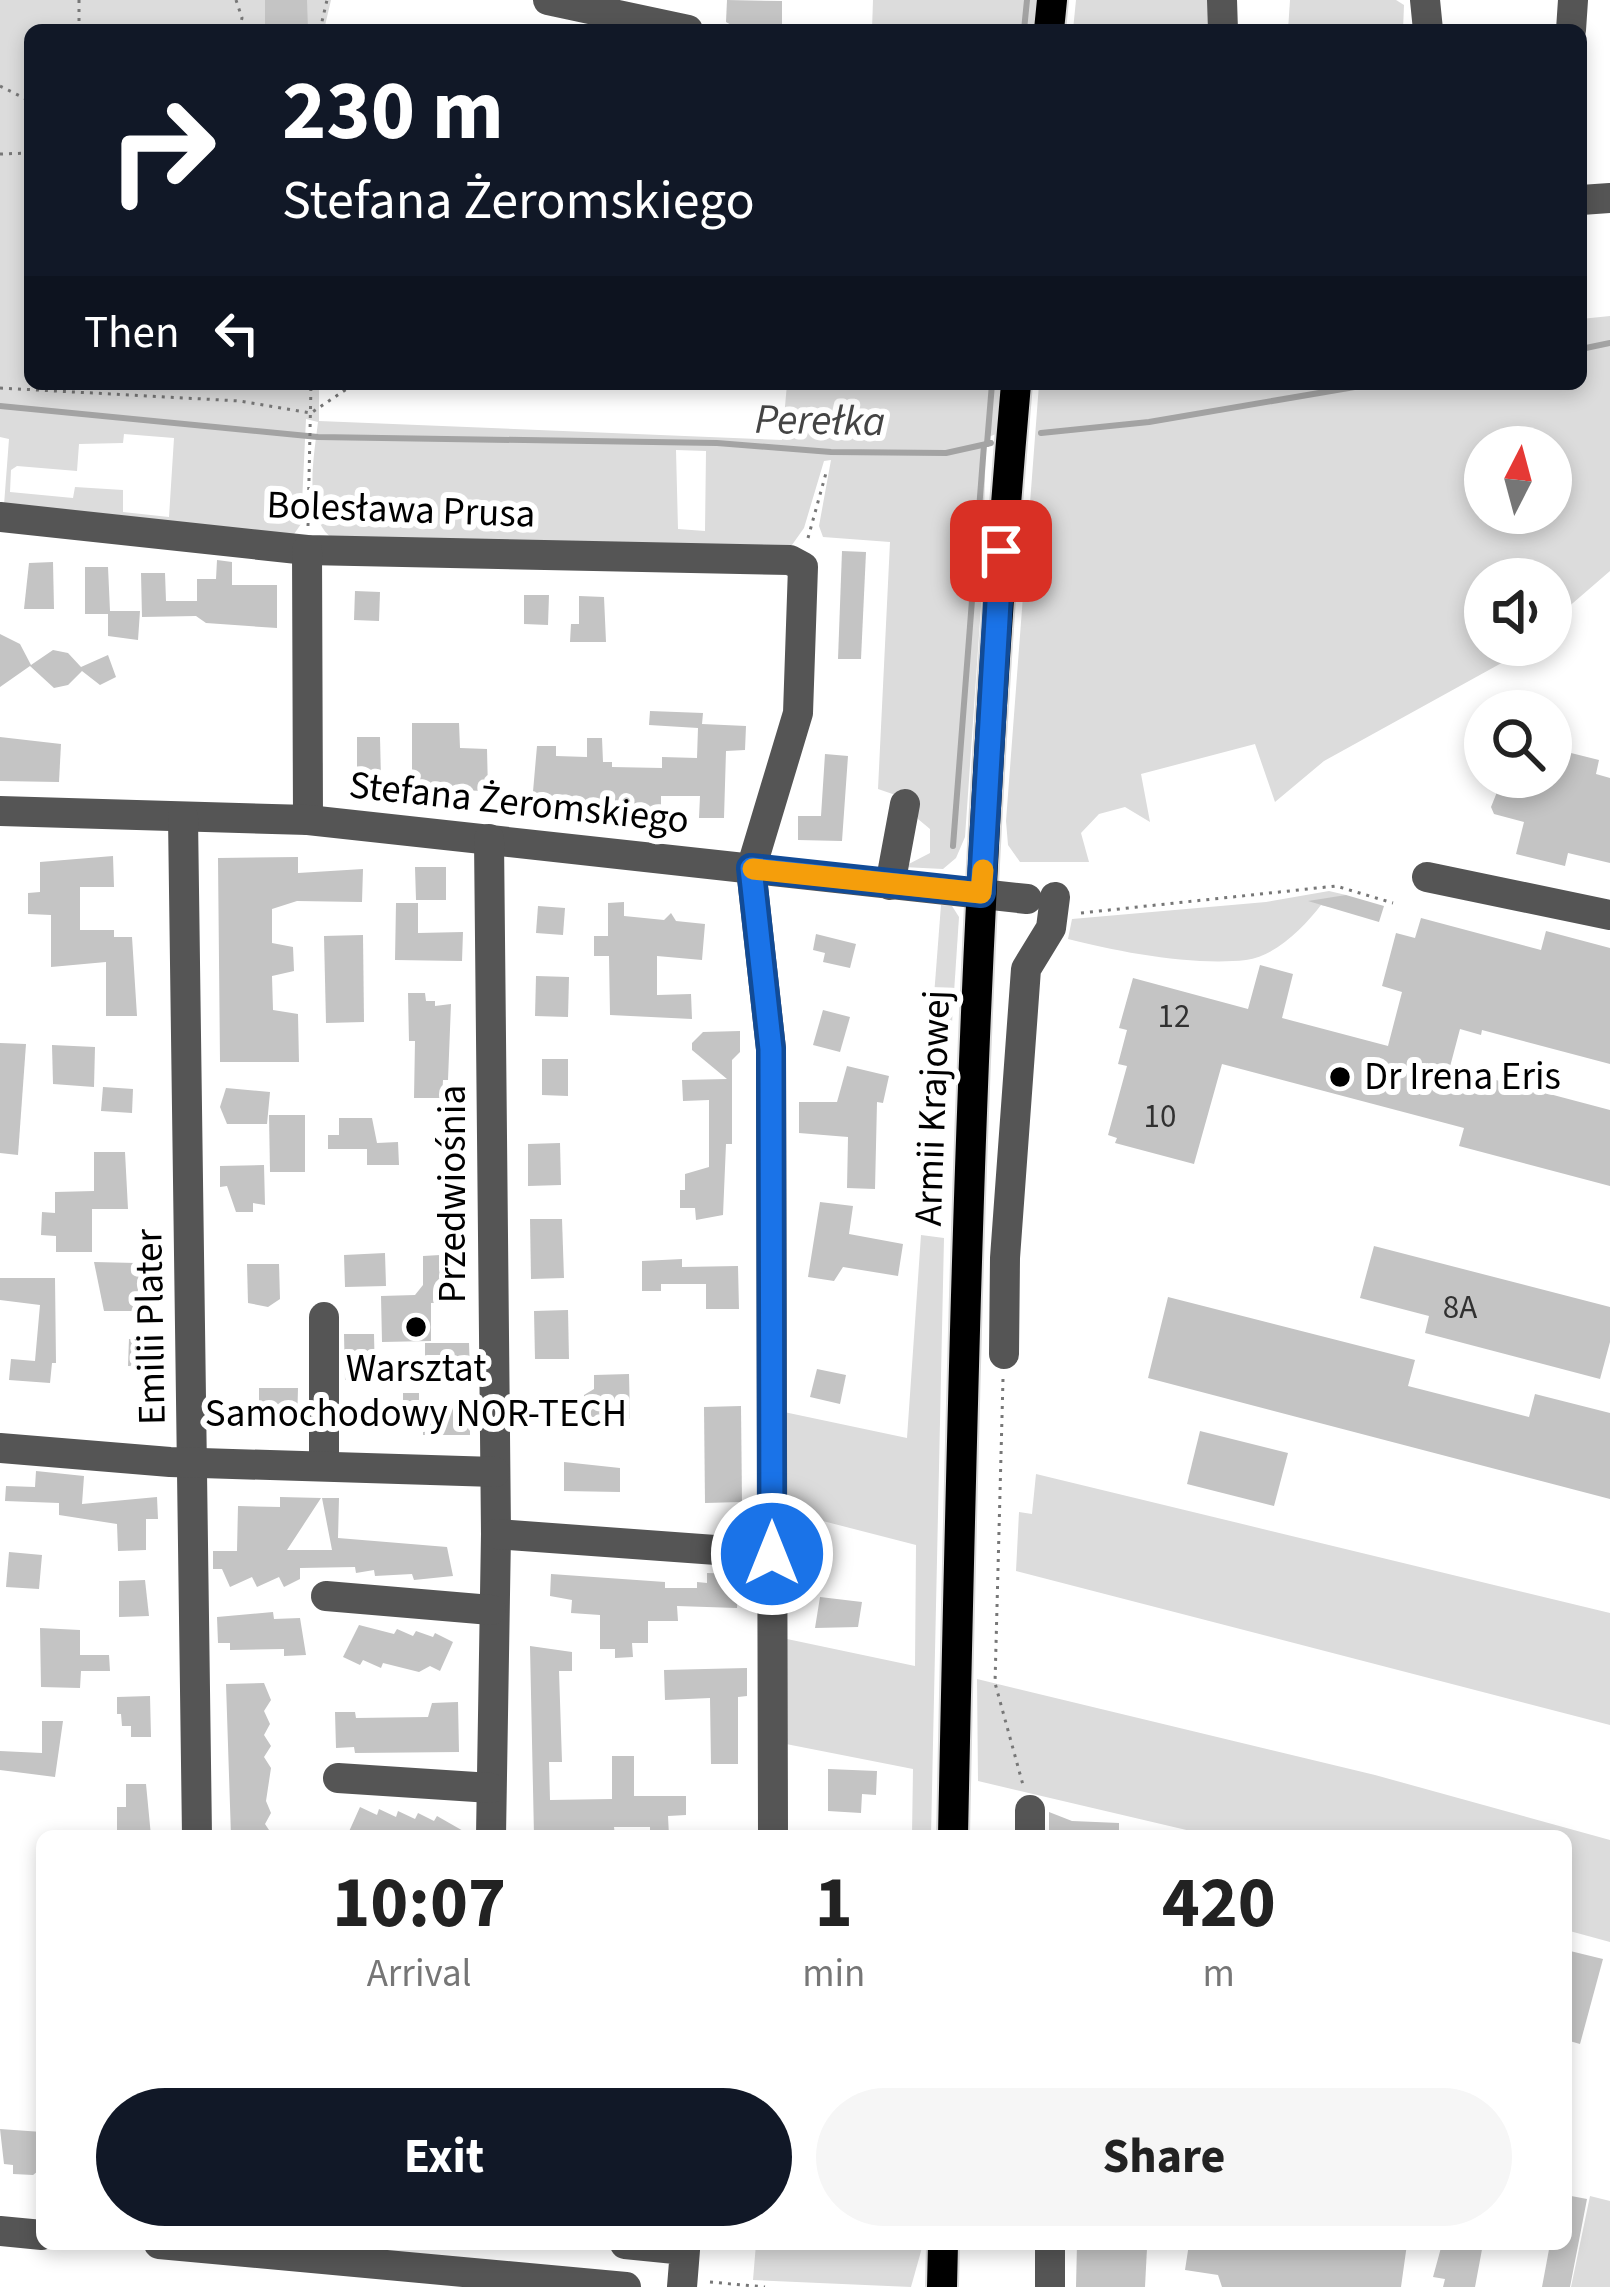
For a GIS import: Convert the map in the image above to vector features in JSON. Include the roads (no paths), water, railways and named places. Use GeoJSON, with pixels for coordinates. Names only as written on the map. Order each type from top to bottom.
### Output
{"type":"FeatureCollection","features":[{"type":"Feature","properties":{"kind":"main road","name":"Armii Krajowej"},"geometry":{"type":"LineString","coordinates":[[953,1830],[964,1288],[981,893],[1016,390]]}},
{"type":"Feature","properties":{"kind":"main road"},"geometry":{"type":"LineString","coordinates":[[942,2287],[943,2250]]}},
{"type":"Feature","properties":{"kind":"street"},"geometry":{"type":"LineString","coordinates":[[548,0],[663,24]]}},
{"type":"Feature","properties":{"kind":"street","name":"Bolesława Prusa"},"geometry":{"type":"LineString","coordinates":[[0,517],[307,550],[800,562],[806,572],[798,713],[751,868]]}},
{"type":"Feature","properties":{"kind":"street"},"geometry":{"type":"LineString","coordinates":[[307,550],[308,820]]}},
{"type":"Feature","properties":{"kind":"street"},"geometry":{"type":"LineString","coordinates":[[890,885],[905,804]]}},
{"type":"Feature","properties":{"kind":"street","name":"Stefana Żeromskiego"},"geometry":{"type":"LineString","coordinates":[[0,811],[308,820],[981,893],[1045,904],[1026,969],[1004,1354]]}},
{"type":"Feature","properties":{"kind":"street","name":"Emilii Plater"},"geometry":{"type":"LineString","coordinates":[[183,817],[197,1830]]}},
{"type":"Feature","properties":{"kind":"street","name":"Przedwiośnia"},"geometry":{"type":"LineString","coordinates":[[489,839],[496,1534],[490,1610],[491,1830]]}},
{"type":"Feature","properties":{"kind":"street"},"geometry":{"type":"LineString","coordinates":[[751,868],[771,1049],[773,1830]]}},
{"type":"Feature","properties":{"kind":"street"},"geometry":{"type":"LineString","coordinates":[[1427,877],[1610,915]]}},
{"type":"Feature","properties":{"kind":"street"},"geometry":{"type":"LineString","coordinates":[[324,1317],[324,1466]]}},
{"type":"Feature","properties":{"kind":"street"},"geometry":{"type":"LineString","coordinates":[[0,1448],[192,1463],[495,1472]]}},
{"type":"Feature","properties":{"kind":"street"},"geometry":{"type":"LineString","coordinates":[[496,1534],[772,1554]]}},
{"type":"Feature","properties":{"kind":"street"},"geometry":{"type":"LineString","coordinates":[[326,1596],[490,1610]]}},
{"type":"Feature","properties":{"kind":"street"},"geometry":{"type":"LineString","coordinates":[[338,1778],[491,1788]]}},
{"type":"Feature","properties":{"kind":"street"},"geometry":{"type":"LineString","coordinates":[[0,2231],[36,2234]]}},
{"type":"Feature","properties":{"kind":"street"},"geometry":{"type":"LineString","coordinates":[[230,2250],[445,2279],[496,2255],[626,2287]]}},
{"type":"Feature","properties":{"kind":"street"},"geometry":{"type":"LineString","coordinates":[[682,2287],[685,2250]]}},
{"type":"Feature","properties":{"kind":"street"},"geometry":{"type":"LineString","coordinates":[[1050,2250],[1050,2287]]}},
{"type":"Feature","properties":{"kind":"waterway"},"geometry":{"type":"LineString","coordinates":[[1025,24],[1027,0]]}},
{"type":"Feature","properties":{"kind":"waterway","name":"Perełka"},"geometry":{"type":"LineString","coordinates":[[1587,348],[1610,343]]}},
{"type":"Feature","properties":{"kind":"waterway"},"geometry":{"type":"LineString","coordinates":[[987,444],[992,390]]}},
{"type":"Feature","properties":{"kind":"waterway","name":"Perełka"},"geometry":{"type":"LineString","coordinates":[[1041,433],[1149,422],[1337,390]]}},
{"type":"Feature","properties":{"kind":"waterway","name":"Perełka"},"geometry":{"type":"LineString","coordinates":[[0,406],[318,437],[717,443],[831,452],[946,453],[991,443]]}},
{"type":"Feature","properties":{"kind":"waterway"},"geometry":{"type":"LineString","coordinates":[[953,846],[984,445]]}},
{"type":"Feature","properties":{"kind":"place","name":"Dr Irena Eris"},"geometry":{"type":"Point","coordinates":[1340,1077]}},
{"type":"Feature","properties":{"kind":"place","name":"Warsztat Samochodowy NOR-TECH"},"geometry":{"type":"Point","coordinates":[416,1327]}}]}
